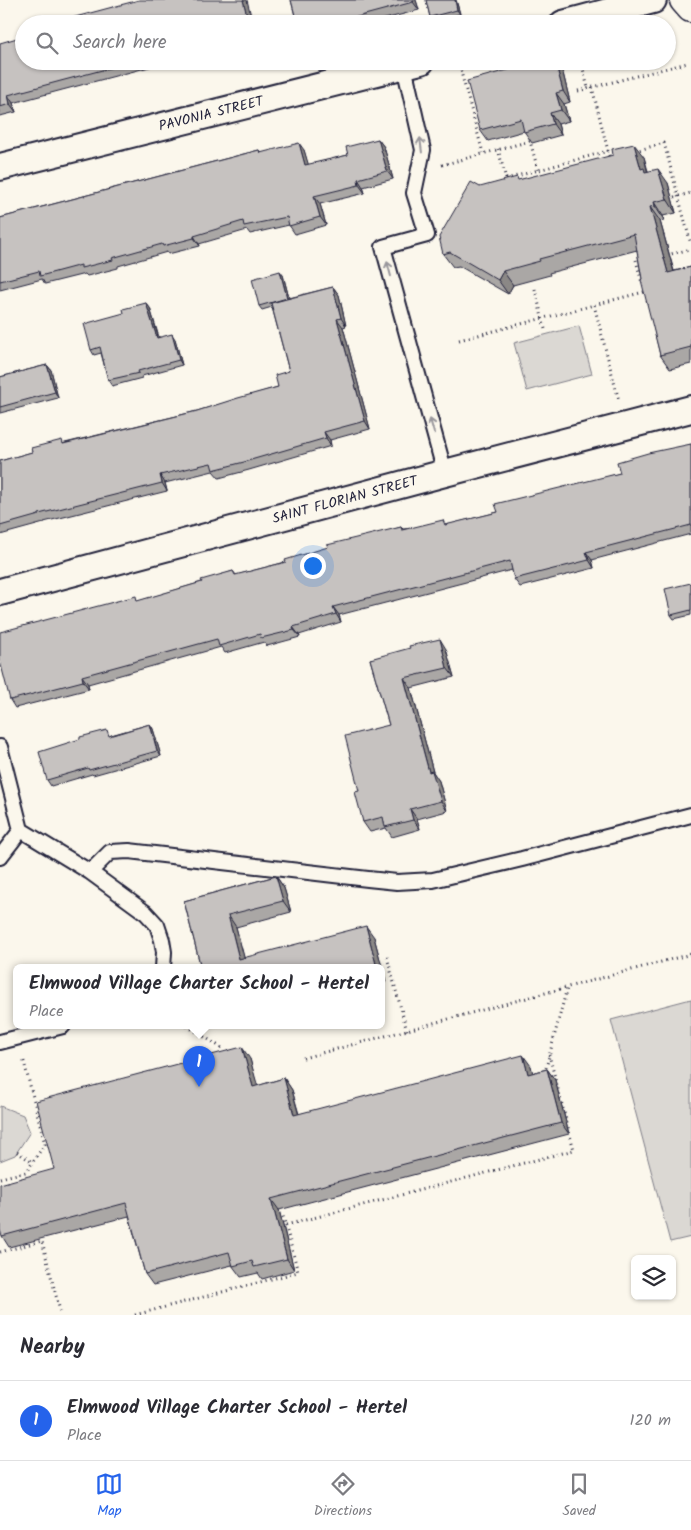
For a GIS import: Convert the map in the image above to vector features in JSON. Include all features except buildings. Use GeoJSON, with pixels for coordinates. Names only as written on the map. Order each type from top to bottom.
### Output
{"type":"FeatureCollection","features":[{"type":"Feature","properties":{"kind":"street"},"geometry":{"type":"LineString","coordinates":[[597,15],[653,0]]}},
{"type":"Feature","properties":{"kind":"street"},"geometry":{"type":"LineString","coordinates":[[684,0],[691,8]]}},
{"type":"Feature","properties":{"kind":"street","name":"PAVONIA STREET"},"geometry":{"type":"LineString","coordinates":[[0,167],[389,70]]}},
{"type":"Feature","properties":{"kind":"street","name":"SAINT FLORIAN STREET"},"geometry":{"type":"LineString","coordinates":[[0,592],[691,409]]}},
{"type":"Feature","properties":{"kind":"lane"},"geometry":{"type":"LineString","coordinates":[[414,70],[423,150],[414,193],[427,235],[383,247],[445,473]]}},
{"type":"Feature","properties":{"kind":"lane"},"geometry":{"type":"LineString","coordinates":[[0,747],[22,830],[90,872],[146,913],[157,925],[164,952],[163,964]]}},
{"type":"Feature","properties":{"kind":"lane"},"geometry":{"type":"LineString","coordinates":[[90,872],[106,854],[129,851],[368,880],[397,882],[433,880],[691,815]]}},
{"type":"Feature","properties":{"kind":"lane"},"geometry":{"type":"LineString","coordinates":[[1,854],[22,830]]}},
{"type":"Feature","properties":{"kind":"lane"},"geometry":{"type":"LineString","coordinates":[[0,1042],[51,1029]]}},
{"type":"Feature","properties":{"kind":"path"},"geometry":{"type":"LineString","coordinates":[[676,66],[687,63]]}},
{"type":"Feature","properties":{"kind":"path"},"geometry":{"type":"LineString","coordinates":[[461,70],[484,153]]}},
{"type":"Feature","properties":{"kind":"path"},"geometry":{"type":"LineString","coordinates":[[584,70],[612,163]]}},
{"type":"Feature","properties":{"kind":"path"},"geometry":{"type":"LineString","coordinates":[[578,91],[660,70]]}},
{"type":"Feature","properties":{"kind":"path"},"geometry":{"type":"LineString","coordinates":[[448,163],[530,140],[538,170]]}},
{"type":"Feature","properties":{"kind":"path"},"geometry":{"type":"LineString","coordinates":[[628,153],[664,143],[691,244]]}},
{"type":"Feature","properties":{"kind":"path"},"geometry":{"type":"LineString","coordinates":[[498,149],[508,186]]}},
{"type":"Feature","properties":{"kind":"path"},"geometry":{"type":"LineString","coordinates":[[506,179],[608,151]]}},
{"type":"Feature","properties":{"kind":"path"},"geometry":{"type":"LineString","coordinates":[[674,197],[691,193]]}},
{"type":"Feature","properties":{"kind":"path"},"geometry":{"type":"LineString","coordinates":[[664,256],[691,249]]}},
{"type":"Feature","properties":{"kind":"path"},"geometry":{"type":"LineString","coordinates":[[459,340],[644,292],[636,260]]}},
{"type":"Feature","properties":{"kind":"path"},"geometry":{"type":"LineString","coordinates":[[535,289],[545,329]]}},
{"type":"Feature","properties":{"kind":"path"},"geometry":{"type":"LineString","coordinates":[[594,305],[620,402]]}},
{"type":"Feature","properties":{"kind":"path"},"geometry":{"type":"LineString","coordinates":[[303,1058],[691,954]]}},
{"type":"Feature","properties":{"kind":"path"},"geometry":{"type":"LineString","coordinates":[[387,957],[406,1031]]}},
{"type":"Feature","properties":{"kind":"path"},"geometry":{"type":"LineString","coordinates":[[546,1068],[567,988]]}},
{"type":"Feature","properties":{"kind":"path"},"geometry":{"type":"LineString","coordinates":[[192,1029],[222,1048]]}},
{"type":"Feature","properties":{"kind":"path"},"geometry":{"type":"LineString","coordinates":[[198,1033],[201,1029]]}},
{"type":"Feature","properties":{"kind":"path"},"geometry":{"type":"LineString","coordinates":[[0,1178],[26,1172],[45,1144],[21,1052]]}},
{"type":"Feature","properties":{"kind":"path"},"geometry":{"type":"LineString","coordinates":[[286,1226],[574,1150],[549,1055]]}},
{"type":"Feature","properties":{"kind":"path"},"geometry":{"type":"LineString","coordinates":[[17,1152],[32,1162]]}},
{"type":"Feature","properties":{"kind":"path"},"geometry":{"type":"LineString","coordinates":[[135,1315],[298,1272],[283,1216]]}},
{"type":"Feature","properties":{"kind":"path"},"geometry":{"type":"LineString","coordinates":[[0,1252],[42,1241],[61,1315]]}},
{"type":"Feature","properties":{"kind":"shaded area"},"geometry":{"type":"Polygon","coordinates":[[[579,326],[592,374],[527,391],[514,343],[579,326]]]}},
{"type":"Feature","properties":{"kind":"shaded area"},"geometry":{"type":"Polygon","coordinates":[[[691,999],[691,1237],[670,1242],[611,1020],[691,999]]]}},
{"type":"Feature","properties":{"kind":"shaded area"},"geometry":{"type":"Polygon","coordinates":[[[0,1106],[23,1115],[30,1132],[15,1155],[0,1161],[0,1106]]]}},
{"type":"Feature","properties":{"kind":"place","name":"Elmwood Village Charter School - Hertel"},"geometry":{"type":"Point","coordinates":[199,1087]}}]}
